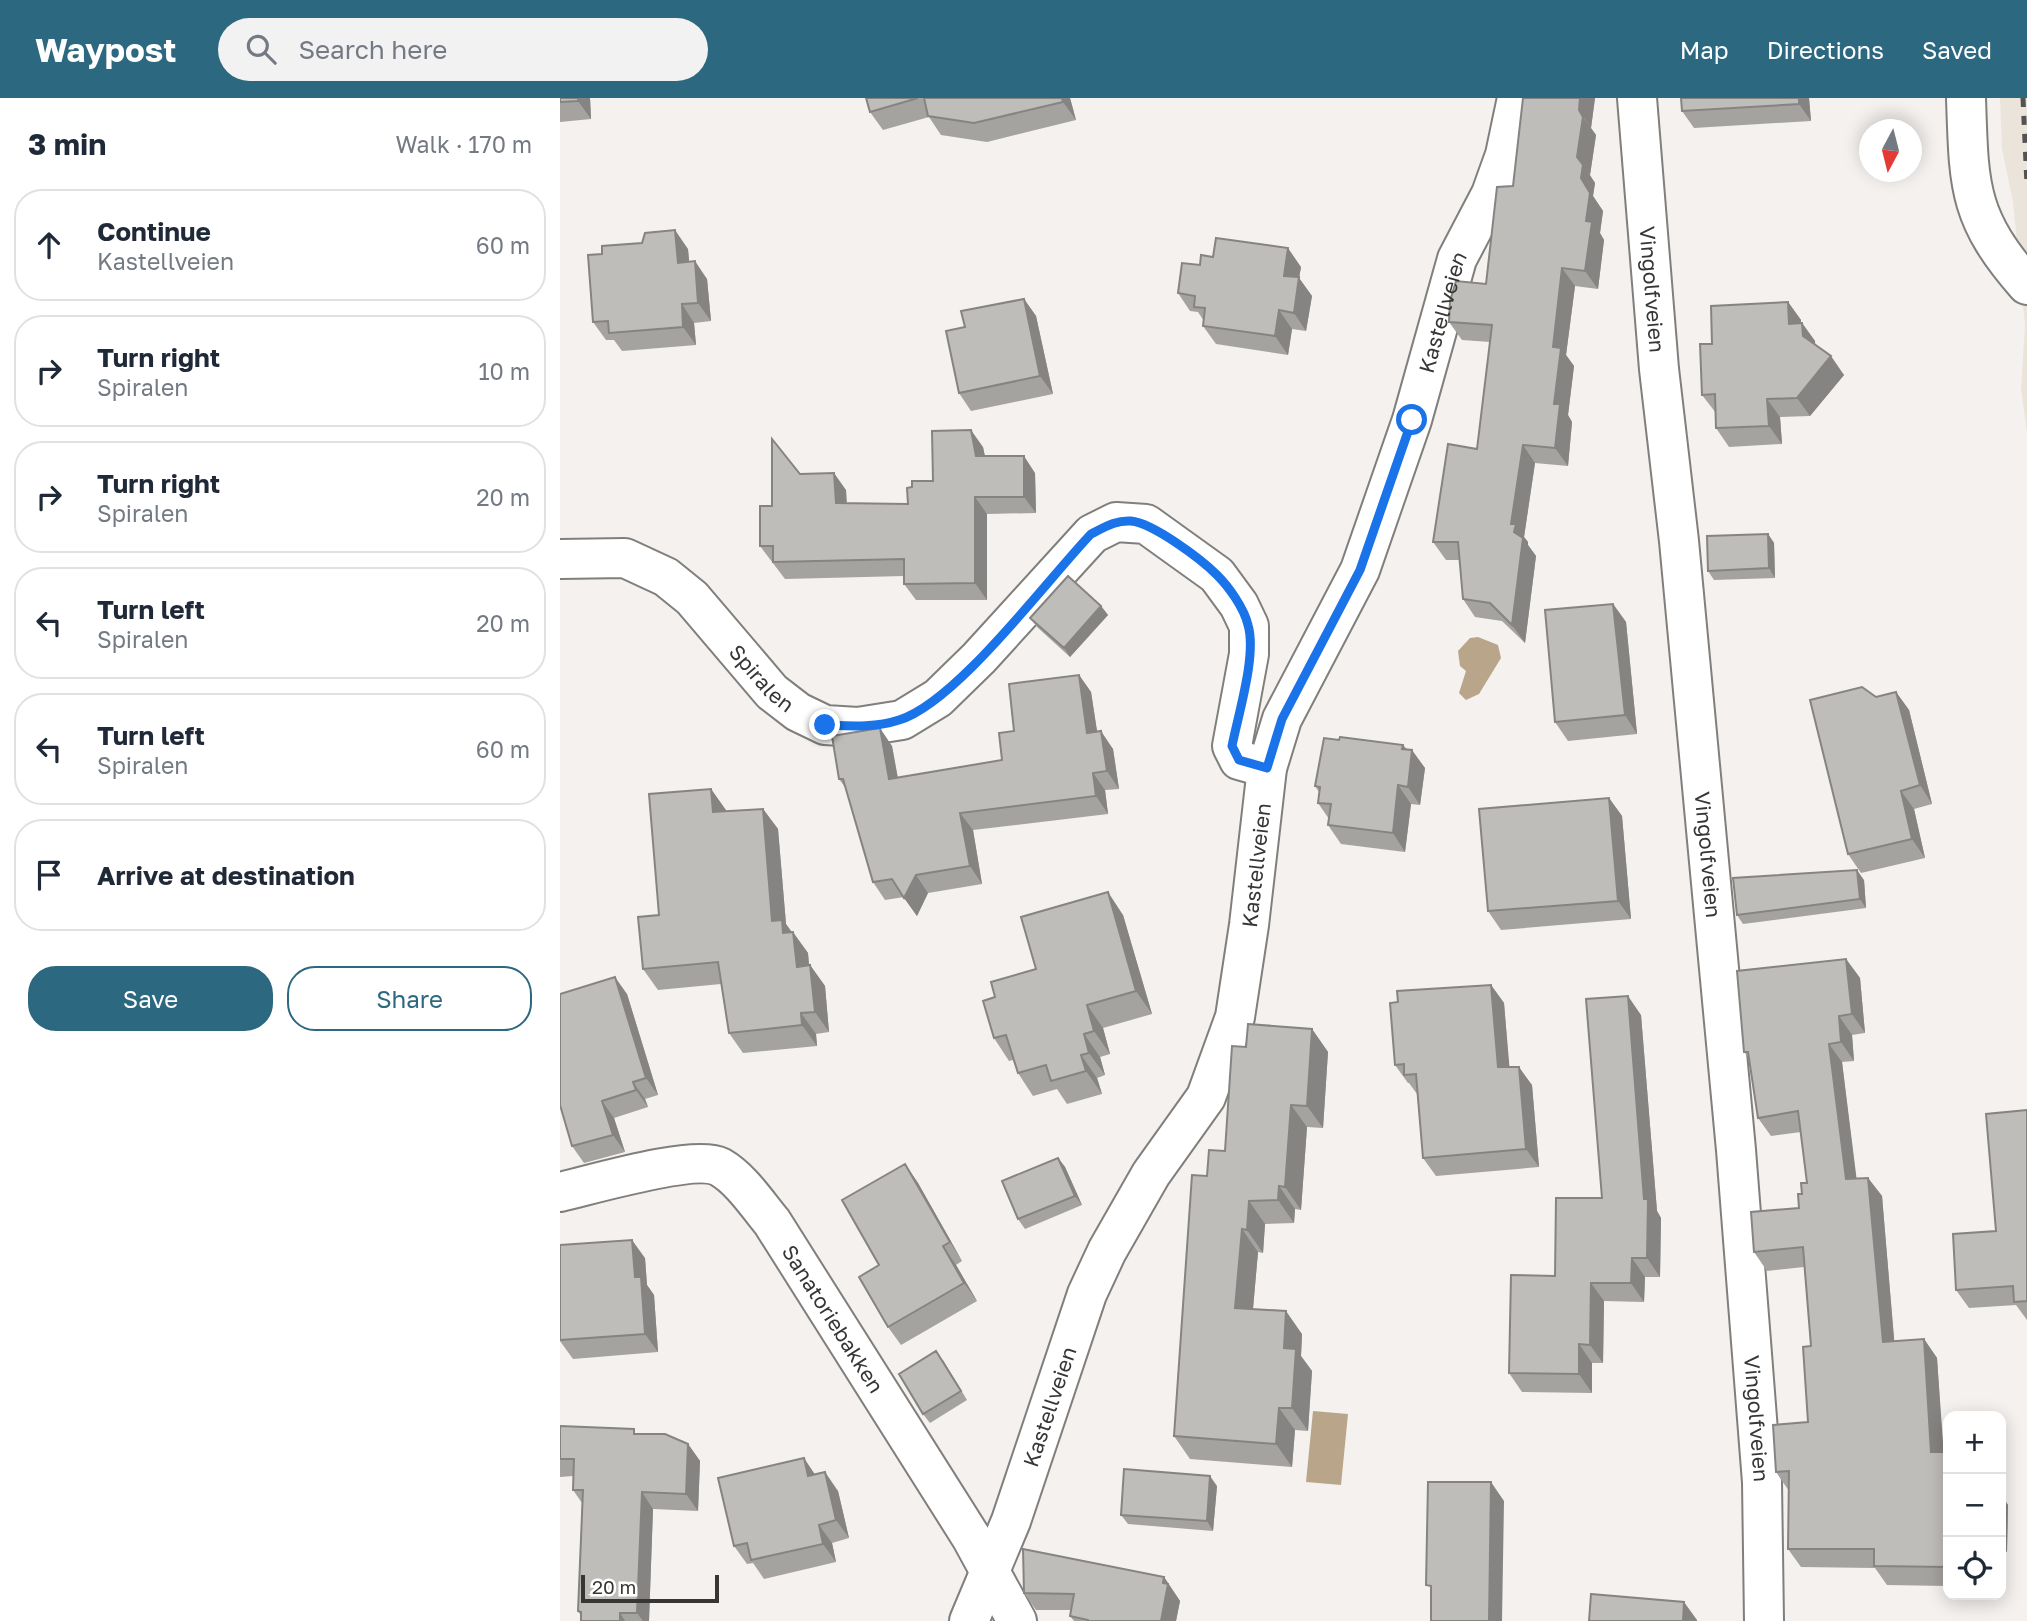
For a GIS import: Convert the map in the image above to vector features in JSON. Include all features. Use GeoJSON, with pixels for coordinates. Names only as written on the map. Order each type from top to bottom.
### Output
{"type":"FeatureCollection","features":[{"type":"Feature","properties":{"kind":"street","name":"Kastellveien"},"geometry":{"type":"LineString","coordinates":[[969,1621],[1011,1521],[1087,1294],[1107,1251],[1151,1174],[1206,1097],[1235,1017],[1250,925],[1267,768],[1282,719],[1360,570],[1412,420],[1457,259],[1491,194],[1505,155],[1517,98]]}},
{"type":"Feature","properties":{"kind":"street","name":"Vingolfveien"},"geometry":{"type":"LineString","coordinates":[[1637,98],[1659,369],[1679,541],[1738,1163],[1762,1482],[1769,1619]]}},
{"type":"Feature","properties":{"kind":"street"},"geometry":{"type":"LineString","coordinates":[[1966,98],[1974,200],[1990,240],[2027,285]]}},
{"type":"Feature","properties":{"kind":"street","name":"Spiralen"},"geometry":{"type":"LineString","coordinates":[[560,559],[625,558],[666,577],[692,598],[772,692],[798,712],[825,725],[858,727],[902,720],[938,698],[979,658],[1091,534],[1116,522],[1146,524],[1217,575],[1239,604],[1249,626],[1249,654],[1232,746],[1239,760],[1267,768]]}},
{"type":"Feature","properties":{"kind":"street","name":"Sanatoriebakken"},"geometry":{"type":"LineString","coordinates":[[560,1192],[688,1164],[714,1165],[738,1182],[772,1222],[971,1537],[988,1573],[1017,1621]]}},
{"type":"Feature","properties":{"kind":"shaded area"},"geometry":{"type":"Polygon","coordinates":[[[2000,98],[2027,98],[2027,433],[2021,389],[2025,325],[2013,202],[2002,149],[2000,98]]]}},
{"type":"Feature","properties":{"kind":"shaded area"},"geometry":{"type":"Polygon","coordinates":[[[1478,637],[1498,645],[1501,658],[1479,694],[1466,700],[1459,693],[1466,671],[1460,666],[1458,651],[1470,638],[1478,637]]]}},
{"type":"Feature","properties":{"kind":"shaded area"},"geometry":{"type":"Polygon","coordinates":[[[1313,1411],[1348,1414],[1341,1485],[1306,1482],[1313,1411]]]}},
{"type":"Feature","properties":{"kind":"building"},"geometry":{"type":"Polygon","coordinates":[[[560,98],[578,98],[578,101],[560,102],[560,98]]]}},
{"type":"Feature","properties":{"kind":"building"},"geometry":{"type":"Polygon","coordinates":[[[866,98],[918,98],[870,112],[866,98]]]}},
{"type":"Feature","properties":{"kind":"building"},"geometry":{"type":"Polygon","coordinates":[[[924,98],[1062,98],[1063,102],[974,123],[928,116],[924,98]]]}},
{"type":"Feature","properties":{"kind":"building"},"geometry":{"type":"Polygon","coordinates":[[[1523,98],[1580,98],[1579,110],[1583,117],[1577,157],[1583,165],[1581,178],[1590,193],[1586,221],[1592,222],[1585,271],[1562,268],[1553,347],[1561,348],[1554,404],[1560,404],[1555,448],[1523,445],[1511,524],[1516,524],[1514,532],[1523,538],[1512,625],[1490,603],[1463,599],[1458,542],[1433,542],[1448,444],[1477,449],[1492,325],[1449,322],[1450,301],[1456,281],[1486,284],[1497,187],[1513,186],[1523,98]]]}},
{"type":"Feature","properties":{"kind":"building"},"geometry":{"type":"Polygon","coordinates":[[[1681,98],[1799,98],[1799,104],[1682,111],[1681,98]]]}},
{"type":"Feature","properties":{"kind":"building"},"geometry":{"type":"Polygon","coordinates":[[[675,230],[678,263],[695,261],[698,303],[682,304],[683,327],[609,333],[608,321],[593,322],[588,255],[602,254],[602,246],[642,243],[645,233],[675,230]]]}},
{"type":"Feature","properties":{"kind":"building"},"geometry":{"type":"Polygon","coordinates":[[[1216,238],[1288,248],[1284,276],[1299,277],[1294,313],[1279,310],[1275,336],[1203,326],[1205,308],[1194,307],[1195,296],[1178,293],[1182,263],[1200,265],[1201,255],[1213,257],[1216,238]]]}},
{"type":"Feature","properties":{"kind":"building"},"geometry":{"type":"Polygon","coordinates":[[[1024,299],[1040,376],[959,393],[946,331],[965,327],[961,311],[1024,299]]]}},
{"type":"Feature","properties":{"kind":"building"},"geometry":{"type":"Polygon","coordinates":[[[1788,302],[1789,324],[1802,323],[1803,336],[1831,356],[1797,398],[1767,399],[1769,426],[1716,428],[1715,394],[1702,395],[1700,344],[1712,344],[1711,306],[1788,302]]]}},
{"type":"Feature","properties":{"kind":"building"},"geometry":{"type":"Polygon","coordinates":[[[971,430],[976,456],[1024,456],[1024,497],[975,497],[975,583],[904,584],[904,559],[773,562],[773,546],[760,546],[760,506],[772,506],[772,439],[800,474],[834,473],[836,503],[908,504],[907,488],[912,487],[912,481],[933,481],[932,431],[971,430]]]}},
{"type":"Feature","properties":{"kind":"building"},"geometry":{"type":"Polygon","coordinates":[[[1768,534],[1769,568],[1708,571],[1707,536],[1768,534]]]}},
{"type":"Feature","properties":{"kind":"building"},"geometry":{"type":"Polygon","coordinates":[[[1068,576],[1101,606],[1064,648],[1030,618],[1068,576]]]}},
{"type":"Feature","properties":{"kind":"building"},"geometry":{"type":"Polygon","coordinates":[[[1613,604],[1625,715],[1555,722],[1545,610],[1613,604]]]}},
{"type":"Feature","properties":{"kind":"building"},"geometry":{"type":"Polygon","coordinates":[[[1079,675],[1087,733],[1101,731],[1107,771],[1093,773],[1096,796],[960,813],[970,866],[916,875],[904,898],[892,879],[873,882],[843,779],[839,779],[832,736],[880,728],[889,779],[1002,760],[999,733],[1014,731],[1009,684],[1079,675]]]}},
{"type":"Feature","properties":{"kind":"building"},"geometry":{"type":"Polygon","coordinates":[[[1862,687],[1876,697],[1896,692],[1920,785],[1901,791],[1912,839],[1848,854],[1810,700],[1862,687]]]}},
{"type":"Feature","properties":{"kind":"building"},"geometry":{"type":"Polygon","coordinates":[[[1340,737],[1403,745],[1402,749],[1412,750],[1408,787],[1398,785],[1393,833],[1328,825],[1331,804],[1318,803],[1320,787],[1315,786],[1324,738],[1339,740],[1340,737]]]}},
{"type":"Feature","properties":{"kind":"building"},"geometry":{"type":"Polygon","coordinates":[[[711,789],[713,812],[763,809],[772,921],[782,920],[783,933],[793,932],[797,967],[810,965],[815,1012],[801,1013],[802,1025],[729,1033],[718,962],[643,969],[638,917],[659,915],[649,794],[711,789]]]}},
{"type":"Feature","properties":{"kind":"building"},"geometry":{"type":"Polygon","coordinates":[[[1609,798],[1618,901],[1488,911],[1479,809],[1609,798]]]}},
{"type":"Feature","properties":{"kind":"building"},"geometry":{"type":"Polygon","coordinates":[[[1857,870],[1860,899],[1737,915],[1733,878],[1857,870]]]}},
{"type":"Feature","properties":{"kind":"building"},"geometry":{"type":"Polygon","coordinates":[[[1108,892],[1136,991],[1087,1005],[1094,1031],[1084,1034],[1089,1053],[1081,1055],[1086,1071],[1051,1081],[1046,1065],[1018,1073],[1006,1035],[994,1038],[983,1001],[995,997],[991,982],[1036,969],[1021,917],[1108,892]]]}},
{"type":"Feature","properties":{"kind":"building"},"geometry":{"type":"Polygon","coordinates":[[[1846,959],[1852,1014],[1839,1016],[1841,1042],[1829,1044],[1846,1179],[1868,1178],[1883,1342],[1924,1339],[1931,1452],[1943,1452],[1943,1567],[1874,1566],[1874,1549],[1788,1549],[1789,1471],[1776,1472],[1773,1425],[1808,1422],[1803,1347],[1811,1346],[1803,1247],[1754,1252],[1751,1212],[1799,1208],[1798,1194],[1802,1194],[1801,1183],[1807,1183],[1798,1111],[1758,1118],[1748,1052],[1744,1052],[1737,971],[1846,959]]]}},
{"type":"Feature","properties":{"kind":"building"},"geometry":{"type":"Polygon","coordinates":[[[615,977],[646,1078],[633,1082],[636,1090],[602,1101],[613,1135],[572,1146],[560,1105],[560,994],[615,977]]]}},
{"type":"Feature","properties":{"kind":"building"},"geometry":{"type":"Polygon","coordinates":[[[1491,985],[1498,1067],[1519,1067],[1526,1149],[1423,1158],[1416,1074],[1404,1075],[1404,1064],[1395,1065],[1390,1003],[1398,1002],[1397,991],[1491,985]]]}},
{"type":"Feature","properties":{"kind":"building"},"geometry":{"type":"Polygon","coordinates":[[[1628,996],[1644,1199],[1648,1199],[1647,1258],[1632,1258],[1631,1283],[1591,1283],[1590,1345],[1579,1344],[1579,1374],[1509,1373],[1511,1275],[1555,1276],[1556,1198],[1602,1198],[1586,999],[1628,996]]]}},
{"type":"Feature","properties":{"kind":"building"},"geometry":{"type":"Polygon","coordinates":[[[1248,1024],[1312,1029],[1307,1106],[1291,1105],[1285,1187],[1279,1186],[1278,1200],[1249,1201],[1247,1230],[1242,1229],[1235,1308],[1286,1311],[1284,1348],[1296,1349],[1292,1408],[1279,1408],[1276,1444],[1174,1436],[1192,1175],[1207,1176],[1209,1150],[1225,1151],[1232,1046],[1246,1047],[1248,1024]]]}},
{"type":"Feature","properties":{"kind":"building"},"geometry":{"type":"Polygon","coordinates":[[[2027,1110],[2027,1301],[2014,1302],[2013,1286],[1956,1290],[1953,1234],[1996,1231],[1986,1114],[2027,1110]]]}},
{"type":"Feature","properties":{"kind":"building"},"geometry":{"type":"Polygon","coordinates":[[[1058,1158],[1075,1196],[1018,1219],[1002,1181],[1058,1158]]]}},
{"type":"Feature","properties":{"kind":"building"},"geometry":{"type":"Polygon","coordinates":[[[905,1164],[950,1242],[943,1246],[964,1283],[888,1327],[859,1277],[879,1265],[842,1200],[905,1164]]]}},
{"type":"Feature","properties":{"kind":"building"},"geometry":{"type":"Polygon","coordinates":[[[632,1240],[635,1277],[641,1277],[645,1334],[560,1340],[560,1245],[632,1240]]]}},
{"type":"Feature","properties":{"kind":"building"},"geometry":{"type":"Polygon","coordinates":[[[936,1351],[961,1391],[923,1414],[899,1374],[936,1351]]]}},
{"type":"Feature","properties":{"kind":"building"},"geometry":{"type":"Polygon","coordinates":[[[560,1426],[634,1429],[634,1434],[665,1434],[688,1444],[686,1494],[642,1492],[637,1613],[620,1613],[620,1621],[581,1621],[581,1612],[578,1611],[583,1490],[573,1490],[574,1459],[560,1459],[560,1426]]]}},
{"type":"Feature","properties":{"kind":"building"},"geometry":{"type":"Polygon","coordinates":[[[804,1458],[808,1476],[825,1472],[836,1520],[819,1525],[823,1544],[751,1560],[747,1543],[734,1546],[718,1478],[804,1458]]]}},
{"type":"Feature","properties":{"kind":"building"},"geometry":{"type":"Polygon","coordinates":[[[1124,1469],[1210,1476],[1207,1521],[1121,1515],[1124,1469]]]}},
{"type":"Feature","properties":{"kind":"building"},"geometry":{"type":"Polygon","coordinates":[[[1428,1482],[1491,1482],[1489,1621],[1431,1621],[1431,1586],[1426,1585],[1428,1482]]]}},
{"type":"Feature","properties":{"kind":"building"},"geometry":{"type":"Polygon","coordinates":[[[1023,1549],[1164,1577],[1163,1583],[1168,1584],[1161,1621],[1088,1621],[1070,1616],[1074,1594],[1024,1593],[1023,1549]]]}},
{"type":"Feature","properties":{"kind":"building"},"geometry":{"type":"Polygon","coordinates":[[[1591,1594],[1684,1602],[1683,1621],[1589,1621],[1591,1594]]]}},
{"type":"Feature","properties":{"kind":"railway"},"geometry":{"type":"LineString","coordinates":[[2023,98],[2027,185]]}},
{"type":"Feature","properties":{"kind":"route"},"geometry":{"type":"LineString","coordinates":[[825,725],[858,727],[902,720],[938,698],[979,658],[1091,534],[1116,522],[1131,521],[1146,524],[1217,575],[1239,604],[1249,626],[1249,654],[1232,746],[1239,760],[1267,768],[1282,719],[1360,570],[1412,420]]}}]}
